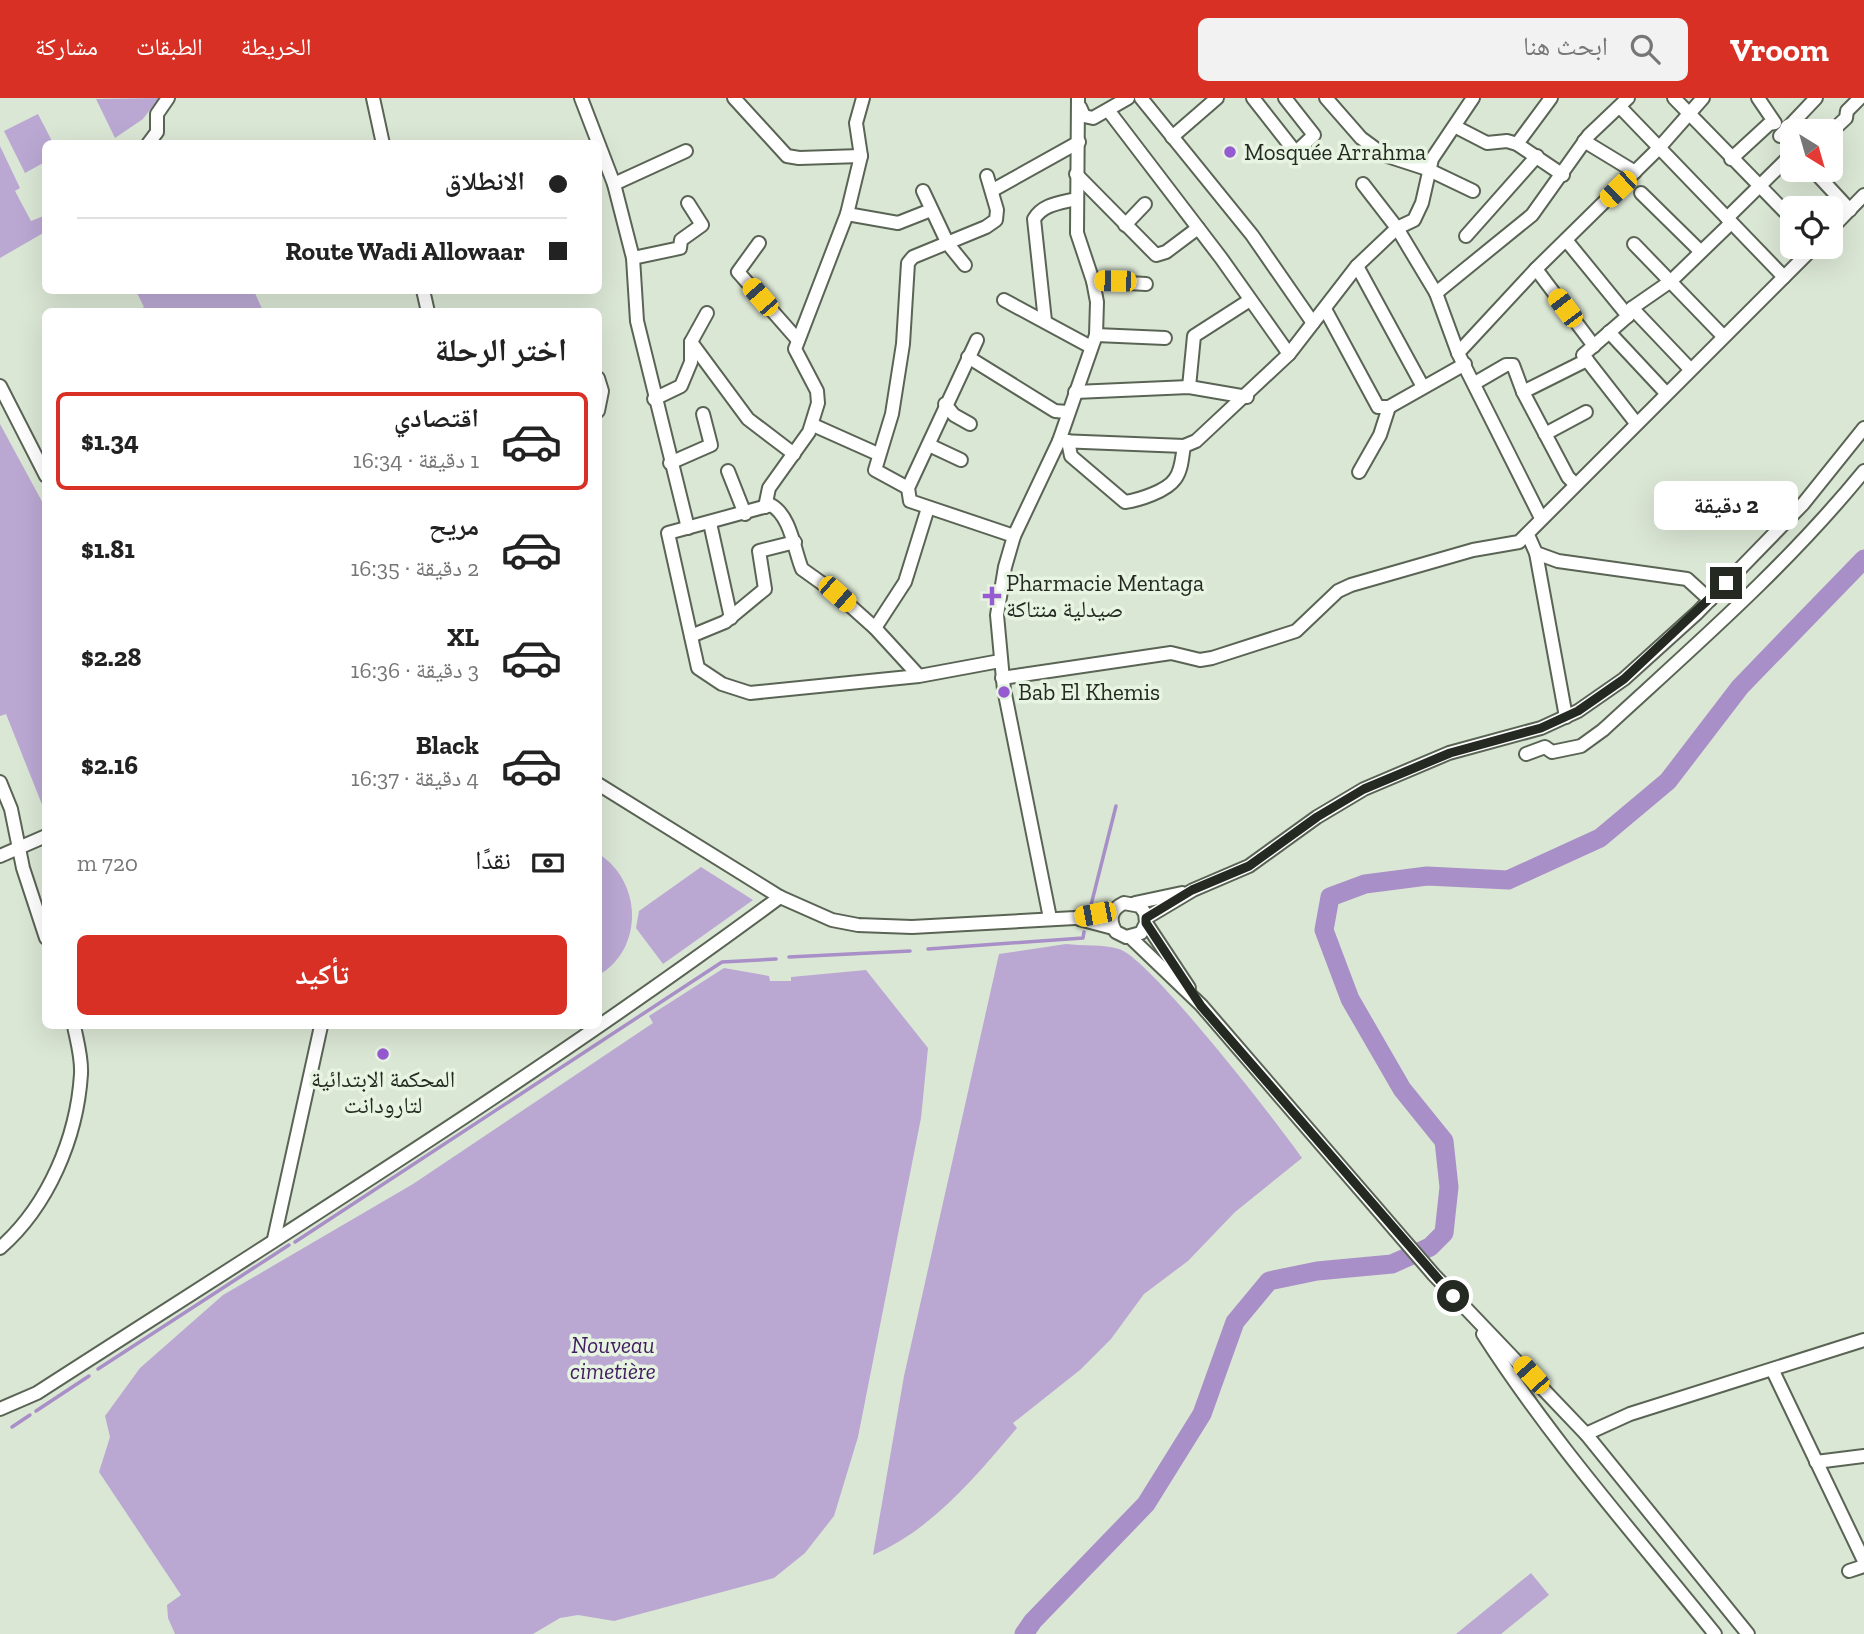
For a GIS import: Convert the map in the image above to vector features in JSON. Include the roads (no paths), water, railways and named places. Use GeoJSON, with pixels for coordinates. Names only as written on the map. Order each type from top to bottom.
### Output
{"type":"FeatureCollection","features":[{"type":"Feature","properties":{"kind":"street"},"geometry":{"type":"LineString","coordinates":[[151,140],[157,131],[157,114],[168,98]]}},
{"type":"Feature","properties":{"kind":"street"},"geometry":{"type":"LineString","coordinates":[[373,98],[382,140]]}},
{"type":"Feature","properties":{"kind":"street"},"geometry":{"type":"LineString","coordinates":[[734,98],[787,156],[861,156]]}},
{"type":"Feature","properties":{"kind":"street"},"geometry":{"type":"LineString","coordinates":[[765,507],[769,488],[813,425],[818,397],[797,357],[797,339],[824,280],[847,214],[861,156],[856,123],[863,98]]}},
{"type":"Feature","properties":{"kind":"street"},"geometry":{"type":"LineString","coordinates":[[1079,102],[1084,116],[1093,118],[1128,98]]}},
{"type":"Feature","properties":{"kind":"street"},"geometry":{"type":"LineString","coordinates":[[1141,98],[1252,235],[1313,323]]}},
{"type":"Feature","properties":{"kind":"street"},"geometry":{"type":"LineString","coordinates":[[1172,137],[1217,98]]}},
{"type":"Feature","properties":{"kind":"street"},"geometry":{"type":"LineString","coordinates":[[1253,98],[1297,151],[1314,135],[1284,98]]}},
{"type":"Feature","properties":{"kind":"street"},"geometry":{"type":"LineString","coordinates":[[1326,98],[1361,138],[1384,155],[1427,169],[1473,191]]}},
{"type":"Feature","properties":{"kind":"street"},"geometry":{"type":"LineString","coordinates":[[1063,441],[1184,446],[1196,441],[1247,397],[1289,354],[1357,266],[1397,228],[1413,220],[1418,212],[1427,169],[1437,149],[1456,127],[1470,104],[1456,98]]}},
{"type":"Feature","properties":{"kind":"street"},"geometry":{"type":"LineString","coordinates":[[1517,144],[1551,98]]}},
{"type":"Feature","properties":{"kind":"street"},"geometry":{"type":"LineString","coordinates":[[1674,98],[1686,114],[1780,207]]}},
{"type":"Feature","properties":{"kind":"street"},"geometry":{"type":"LineString","coordinates":[[1325,309],[1378,407],[1389,407],[1423,387],[1461,358],[1536,269],[1658,149],[1686,114],[1703,98]]}},
{"type":"Feature","properties":{"kind":"street"},"geometry":{"type":"LineString","coordinates":[[1731,159],[1769,124],[1775,123],[1758,98]]}},
{"type":"Feature","properties":{"kind":"street"},"geometry":{"type":"LineString","coordinates":[[1796,119],[1816,98]]}},
{"type":"Feature","properties":{"kind":"street"},"geometry":{"type":"LineString","coordinates":[[582,99],[597,140]]}},
{"type":"Feature","properties":{"kind":"street"},"geometry":{"type":"LineString","coordinates":[[1843,121],[1847,111],[1862,99]]}},
{"type":"Feature","properties":{"kind":"street"},"geometry":{"type":"LineString","coordinates":[[1050,918],[1004,687],[997,615],[1014,536],[1063,441],[1067,412],[1093,341],[1097,302],[1077,233],[1079,102]]}},
{"type":"Feature","properties":{"kind":"street"},"geometry":{"type":"LineString","coordinates":[[1436,293],[1524,224],[1563,175],[1584,141],[1624,103],[1658,149],[1784,277]]}},
{"type":"Feature","properties":{"kind":"street"},"geometry":{"type":"LineString","coordinates":[[1108,110],[1289,354]]}},
{"type":"Feature","properties":{"kind":"street"},"geometry":{"type":"LineString","coordinates":[[1769,124],[1780,136]]}},
{"type":"Feature","properties":{"kind":"street"},"geometry":{"type":"LineString","coordinates":[[1456,127],[1482,142],[1517,144],[1563,175]]}},
{"type":"Feature","properties":{"kind":"street"},"geometry":{"type":"LineString","coordinates":[[1584,141],[1635,172]]}},
{"type":"Feature","properties":{"kind":"street"},"geometry":{"type":"LineString","coordinates":[[993,190],[1079,142]]}},
{"type":"Feature","properties":{"kind":"street"},"geometry":{"type":"LineString","coordinates":[[614,184],[686,151]]}},
{"type":"Feature","properties":{"kind":"street"},"geometry":{"type":"LineString","coordinates":[[602,152],[614,184],[633,258],[637,321],[688,528]]}},
{"type":"Feature","properties":{"kind":"street"},"geometry":{"type":"LineString","coordinates":[[1466,236],[1537,156]]}},
{"type":"Feature","properties":{"kind":"street"},"geometry":{"type":"LineString","coordinates":[[1636,423],[1583,355],[1630,312],[1671,281],[1780,165]]}},
{"type":"Feature","properties":{"kind":"street"},"geometry":{"type":"LineString","coordinates":[[1076,174],[1125,225],[1160,255],[1198,228]]}},
{"type":"Feature","properties":{"kind":"street"},"geometry":{"type":"LineString","coordinates":[[908,488],[875,470],[896,391],[903,344],[908,263],[913,257],[948,244],[996,220],[993,190],[987,176]]}},
{"type":"Feature","properties":{"kind":"street"},"geometry":{"type":"LineString","coordinates":[[1824,182],[1850,210]]}},
{"type":"Feature","properties":{"kind":"street"},"geometry":{"type":"LineString","coordinates":[[1363,184],[1397,228],[1436,293],[1461,358],[1541,518]]}},
{"type":"Feature","properties":{"kind":"street"},"geometry":{"type":"LineString","coordinates":[[923,191],[948,244],[965,265]]}},
{"type":"Feature","properties":{"kind":"street"},"geometry":{"type":"LineString","coordinates":[[1641,193],[1700,251]]}},
{"type":"Feature","properties":{"kind":"street"},"geometry":{"type":"LineString","coordinates":[[1843,217],[1864,195]]}},
{"type":"Feature","properties":{"kind":"street"},"geometry":{"type":"LineString","coordinates":[[1045,321],[1034,219],[1041,210],[1050,205],[1076,200]]}},
{"type":"Feature","properties":{"kind":"street"},"geometry":{"type":"LineString","coordinates":[[633,258],[680,248],[681,240],[702,225],[688,203]]}},
{"type":"Feature","properties":{"kind":"street"},"geometry":{"type":"LineString","coordinates":[[1125,225],[1145,204]]}},
{"type":"Feature","properties":{"kind":"street"},"geometry":{"type":"LineString","coordinates":[[847,214],[898,223],[931,210]]}},
{"type":"Feature","properties":{"kind":"street"},"geometry":{"type":"LineString","coordinates":[[1566,240],[1630,312],[1690,369]]}},
{"type":"Feature","properties":{"kind":"street"},"geometry":{"type":"LineString","coordinates":[[759,243],[738,272],[797,339]]}},
{"type":"Feature","properties":{"kind":"street"},"geometry":{"type":"LineString","coordinates":[[1634,244],[1723,337]]}},
{"type":"Feature","properties":{"kind":"street"},"geometry":{"type":"LineString","coordinates":[[1004,687],[1171,653],[1200,660],[1212,658],[1296,631],[1338,591],[1351,585],[1473,551],[1514,545],[1528,535],[1541,518],[1665,393],[1802,259]]}},
{"type":"Feature","properties":{"kind":"street"},"geometry":{"type":"LineString","coordinates":[[1357,266],[1423,387]]}},
{"type":"Feature","properties":{"kind":"street"},"geometry":{"type":"LineString","coordinates":[[1536,269],[1594,346]]}},
{"type":"Feature","properties":{"kind":"street"},"geometry":{"type":"LineString","coordinates":[[1093,281],[1146,284]]}},
{"type":"Feature","properties":{"kind":"street"},"geometry":{"type":"LineString","coordinates":[[1004,300],[1093,341],[1165,338]]}},
{"type":"Feature","properties":{"kind":"street"},"geometry":{"type":"LineString","coordinates":[[1189,387],[1194,336],[1250,300]]}},
{"type":"Feature","properties":{"kind":"street"},"geometry":{"type":"LineString","coordinates":[[654,398],[681,386],[691,362],[691,342],[707,313]]}},
{"type":"Feature","properties":{"kind":"street"},"geometry":{"type":"LineString","coordinates":[[1609,332],[1665,393]]}},
{"type":"Feature","properties":{"kind":"street"},"geometry":{"type":"LineString","coordinates":[[978,340],[945,404],[908,488],[910,501],[1014,536]]}},
{"type":"Feature","properties":{"kind":"street"},"geometry":{"type":"LineString","coordinates":[[691,342],[748,419],[793,454]]}},
{"type":"Feature","properties":{"kind":"street"},"geometry":{"type":"LineString","coordinates":[[968,357],[1055,411],[1067,412]]}},
{"type":"Feature","properties":{"kind":"street"},"geometry":{"type":"LineString","coordinates":[[1523,392],[1587,360]]}},
{"type":"Feature","properties":{"kind":"street"},"geometry":{"type":"LineString","coordinates":[[1475,383],[1511,364],[1545,434],[1568,477],[1575,484]]}},
{"type":"Feature","properties":{"kind":"street"},"geometry":{"type":"LineString","coordinates":[[1075,392],[1189,387],[1247,397]]}},
{"type":"Feature","properties":{"kind":"street"},"geometry":{"type":"LineString","coordinates":[[2,394],[42,468]]}},
{"type":"Feature","properties":{"kind":"street"},"geometry":{"type":"LineString","coordinates":[[945,404],[954,415],[970,424]]}},
{"type":"Feature","properties":{"kind":"street"},"geometry":{"type":"LineString","coordinates":[[1359,472],[1380,435],[1389,407]]}},
{"type":"Feature","properties":{"kind":"street"},"geometry":{"type":"LineString","coordinates":[[1545,434],[1586,412]]}},
{"type":"Feature","properties":{"kind":"street"},"geometry":{"type":"LineString","coordinates":[[670,463],[711,445],[703,414]]}},
{"type":"Feature","properties":{"kind":"street"},"geometry":{"type":"LineString","coordinates":[[813,425],[878,454]]}},
{"type":"Feature","properties":{"kind":"street"},"geometry":{"type":"LineString","coordinates":[[602,786],[780,897],[810,913],[858,925],[912,927],[1075,918],[1114,910],[1124,903],[1192,890],[1249,866],[1317,817],[1364,789],[1450,753],[1541,728],[1566,717],[1624,679],[1710,600],[1803,504],[1864,428]]}},
{"type":"Feature","properties":{"kind":"street"},"geometry":{"type":"LineString","coordinates":[[1063,441],[1071,456],[1125,502],[1139,499],[1172,482],[1179,472],[1184,446]]}},
{"type":"Feature","properties":{"kind":"street"},"geometry":{"type":"LineString","coordinates":[[929,445],[961,460]]}},
{"type":"Feature","properties":{"kind":"street"},"geometry":{"type":"LineString","coordinates":[[729,471],[745,513]]}},
{"type":"Feature","properties":{"kind":"street"},"geometry":{"type":"LineString","coordinates":[[1526,754],[1545,747],[1552,752],[1581,746],[1603,730],[1753,591],[1800,544],[1864,471]]}},
{"type":"Feature","properties":{"kind":"street"},"geometry":{"type":"LineString","coordinates":[[919,676],[875,628],[802,569],[795,542],[778,509],[771,505],[668,533],[700,671],[738,691],[783,691],[919,676],[1000,661]]}},
{"type":"Feature","properties":{"kind":"street"},"geometry":{"type":"LineString","coordinates":[[875,628],[905,582],[928,508]]}},
{"type":"Feature","properties":{"kind":"street"},"geometry":{"type":"LineString","coordinates":[[710,523],[731,618]]}},
{"type":"Feature","properties":{"kind":"street"},"geometry":{"type":"LineString","coordinates":[[1528,535],[1535,553],[1566,717]]}},
{"type":"Feature","properties":{"kind":"street"},"geometry":{"type":"LineString","coordinates":[[691,636],[731,618],[766,587],[759,551],[795,542]]}},
{"type":"Feature","properties":{"kind":"street"},"geometry":{"type":"LineString","coordinates":[[1535,553],[1558,561],[1687,579],[1710,600]]}},
{"type":"Feature","properties":{"kind":"street"},"geometry":{"type":"LineString","coordinates":[[0,782],[11,809],[42,923]]}},
{"type":"Feature","properties":{"kind":"street"},"geometry":{"type":"LineString","coordinates":[[0,856],[42,838]]}},
{"type":"Feature","properties":{"kind":"street"},"geometry":{"type":"LineString","coordinates":[[1075,918],[1113,928],[1122,936],[1130,937],[1141,933],[1146,920],[1192,890]]}},
{"type":"Feature","properties":{"kind":"street"},"geometry":{"type":"LineString","coordinates":[[602,1023],[780,897]]}},
{"type":"Feature","properties":{"kind":"street"},"geometry":{"type":"LineString","coordinates":[[1135,903],[1143,909],[1146,920],[1201,1006]]}},
{"type":"Feature","properties":{"kind":"street"},"geometry":{"type":"LineString","coordinates":[[1113,928],[1111,921],[1114,910]]}},
{"type":"Feature","properties":{"kind":"street"},"geometry":{"type":"LineString","coordinates":[[1130,937],[1201,1006],[1434,1275],[1586,1434],[1748,1634]]}},
{"type":"Feature","properties":{"kind":"street"},"geometry":{"type":"LineString","coordinates":[[0,1248],[32,1214],[55,1172],[68,1138],[81,1072],[74,1029]]}},
{"type":"Feature","properties":{"kind":"street"},"geometry":{"type":"LineString","coordinates":[[274,1239],[320,1029]]}},
{"type":"Feature","properties":{"kind":"street"},"geometry":{"type":"LineString","coordinates":[[0,1409],[37,1393],[593,1029]]}},
{"type":"Feature","properties":{"kind":"street"},"geometry":{"type":"LineString","coordinates":[[1472,1316],[1526,1398],[1715,1634]]}},
{"type":"Feature","properties":{"kind":"street"},"geometry":{"type":"LineString","coordinates":[[1586,1434],[1630,1414],[1773,1371],[1864,1340]]}},
{"type":"Feature","properties":{"kind":"street"},"geometry":{"type":"LineString","coordinates":[[1773,1371],[1864,1564],[1849,1572]]}},
{"type":"Feature","properties":{"kind":"street"},"geometry":{"type":"LineString","coordinates":[[1816,1462],[1864,1456]]}},
{"type":"Feature","properties":{"kind":"waterway"},"geometry":{"type":"LineString","coordinates":[[1024,1634],[1033,1621],[1146,1504],[1202,1414],[1235,1322],[1269,1281],[1317,1271],[1392,1264],[1430,1247],[1444,1233],[1449,1187],[1444,1141],[1402,1089],[1350,999],[1324,930],[1330,897],[1365,884],[1427,876],[1508,880],[1600,838],[1668,781],[1740,687],[1864,559]]}},
{"type":"Feature","properties":{"kind":"waterway"},"geometry":{"type":"LineString","coordinates":[[1090,909],[1116,806]]}},
{"type":"Feature","properties":{"kind":"waterway"},"geometry":{"type":"LineString","coordinates":[[928,949],[1083,938],[1084,932]]}},
{"type":"Feature","properties":{"kind":"waterway"},"geometry":{"type":"LineString","coordinates":[[789,957],[910,951]]}},
{"type":"Feature","properties":{"kind":"waterway"},"geometry":{"type":"LineString","coordinates":[[295,1242],[722,962],[776,959]]}},
{"type":"Feature","properties":{"kind":"waterway"},"geometry":{"type":"LineString","coordinates":[[98,1369],[289,1245]]}},
{"type":"Feature","properties":{"kind":"waterway"},"geometry":{"type":"LineString","coordinates":[[36,1411],[89,1376]]}},
{"type":"Feature","properties":{"kind":"waterway"},"geometry":{"type":"LineString","coordinates":[[12,1427],[30,1415]]}},
{"type":"Feature","properties":{"kind":"place","name":"Mosquée Arrahma"},"geometry":{"type":"Point","coordinates":[1230,152]}},
{"type":"Feature","properties":{"kind":"place","name":"Pharmacie Mentaga صيدلية منتاكة"},"geometry":{"type":"Point","coordinates":[992,596]}},
{"type":"Feature","properties":{"kind":"place","name":"Bab El Khemis"},"geometry":{"type":"Point","coordinates":[1004,692]}},
{"type":"Feature","properties":{"kind":"place","name":"المحكمة الابتدائية لتارودانت"},"geometry":{"type":"Point","coordinates":[383,1054]}},
{"type":"Feature","properties":{"kind":"park label","name":"Nouveau cimetière"},"geometry":{"type":"Point","coordinates":[613,1358]}}]}
